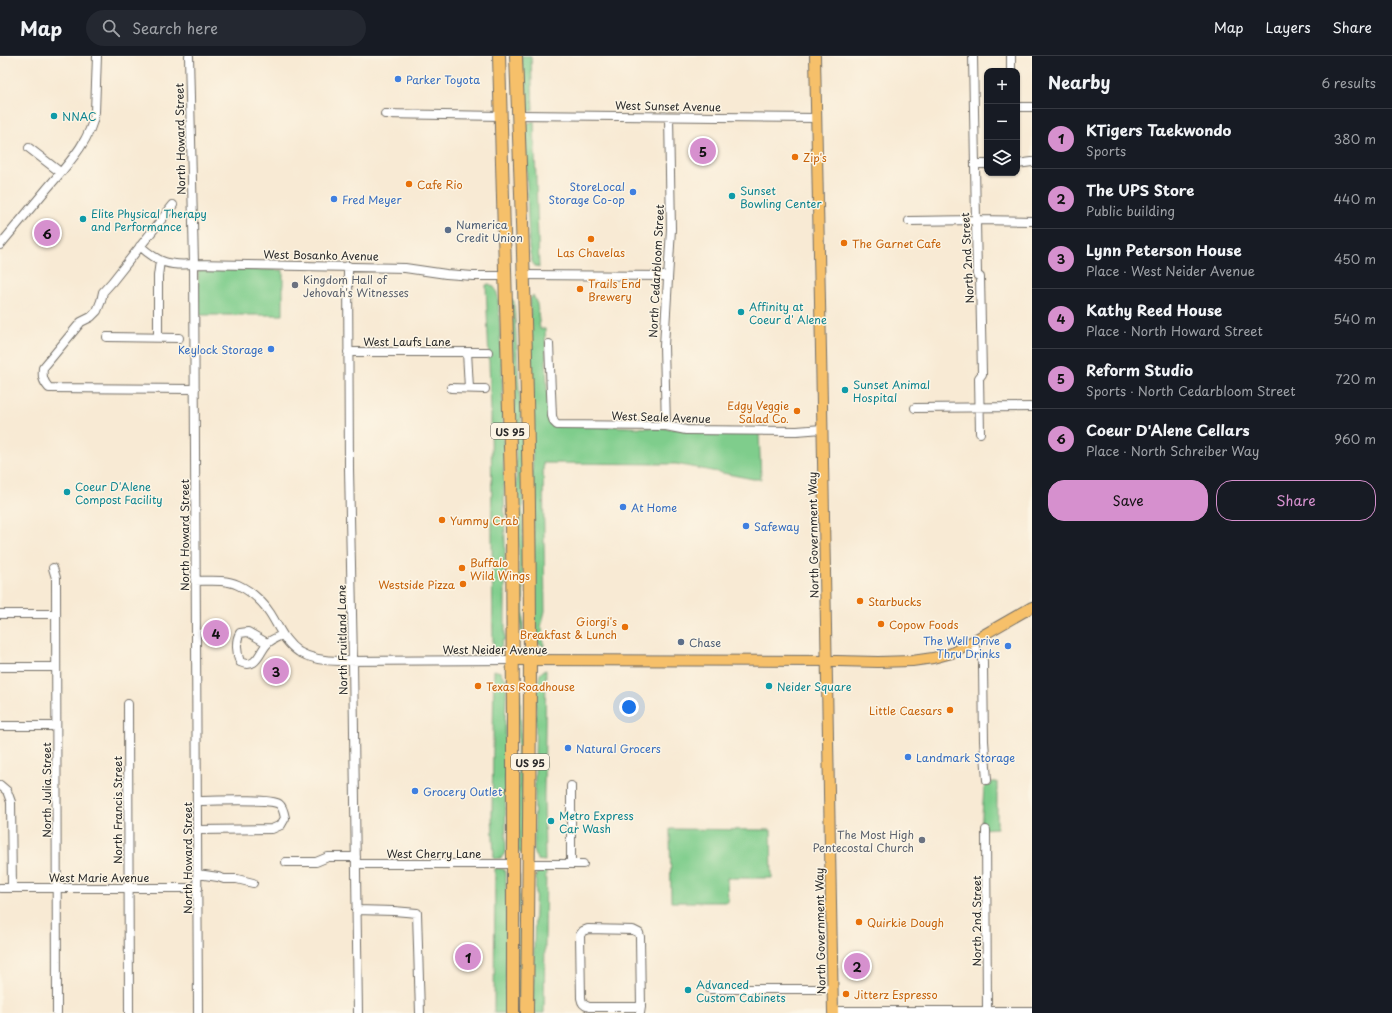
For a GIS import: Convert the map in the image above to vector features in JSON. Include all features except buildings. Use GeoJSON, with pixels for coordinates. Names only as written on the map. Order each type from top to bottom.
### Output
{"type":"FeatureCollection","features":[{"type":"Feature","properties":{"kind":"highway","name":"US 95"},"geometry":{"type":"LineString","coordinates":[[499,56],[511,466],[513,660],[513,1013]]}},
{"type":"Feature","properties":{"kind":"highway","name":"US 95"},"geometry":{"type":"LineString","coordinates":[[516,56],[528,451],[530,660],[527,1013]]}},
{"type":"Feature","properties":{"kind":"highway"},"geometry":{"type":"LineString","coordinates":[[504,212],[508,228],[512,264],[517,274],[523,275]]}},
{"type":"Feature","properties":{"kind":"highway"},"geometry":{"type":"LineString","coordinates":[[506,276],[511,277],[516,281],[520,321],[525,331]]}},
{"type":"Feature","properties":{"kind":"highway"},"geometry":{"type":"LineString","coordinates":[[513,843],[515,853],[519,858],[529,864]]}},
{"type":"Feature","properties":{"kind":"highway"},"geometry":{"type":"LineString","coordinates":[[513,864],[521,868],[529,890]]}},
{"type":"Feature","properties":{"kind":"main road","name":"North Government Way"},"geometry":{"type":"LineString","coordinates":[[815,56],[833,1012]]}},
{"type":"Feature","properties":{"kind":"main road","name":"West Neider Avenue"},"geometry":{"type":"LineString","coordinates":[[513,660],[912,661],[952,653],[1032,607]]}},
{"type":"Feature","properties":{"kind":"street"},"geometry":{"type":"LineString","coordinates":[[0,245],[60,172],[88,135],[94,119],[96,106],[97,56]]}},
{"type":"Feature","properties":{"kind":"street","name":"North Howard Street"},"geometry":{"type":"LineString","coordinates":[[189,56],[194,264],[198,1013]]}},
{"type":"Feature","properties":{"kind":"street","name":"North 2nd Street"},"geometry":{"type":"LineString","coordinates":[[973,56],[977,274],[980,277],[982,367],[982,374],[979,378],[980,433]]}},
{"type":"Feature","properties":{"kind":"street"},"geometry":{"type":"LineString","coordinates":[[1011,56],[1011,68]]}},
{"type":"Feature","properties":{"kind":"street"},"geometry":{"type":"LineString","coordinates":[[1020,107],[1032,107]]}},
{"type":"Feature","properties":{"kind":"street"},"geometry":{"type":"LineString","coordinates":[[385,114],[501,116]]}},
{"type":"Feature","properties":{"kind":"street","name":"West Sunset Avenue"},"geometry":{"type":"LineString","coordinates":[[518,115],[816,118]]}},
{"type":"Feature","properties":{"kind":"street","name":"North Cedarbloom Street"},"geometry":{"type":"LineString","coordinates":[[666,426],[663,358],[671,229],[669,117]]}},
{"type":"Feature","properties":{"kind":"street"},"geometry":{"type":"LineString","coordinates":[[29,148],[60,172]]}},
{"type":"Feature","properties":{"kind":"street"},"geometry":{"type":"LineString","coordinates":[[1020,164],[1032,162]]}},
{"type":"Feature","properties":{"kind":"street"},"geometry":{"type":"LineString","coordinates":[[975,164],[984,164]]}},
{"type":"Feature","properties":{"kind":"street"},"geometry":{"type":"LineString","coordinates":[[173,205],[103,292],[102,301],[97,311],[91,317],[80,322],[43,368],[42,375],[49,388],[195,389]]}},
{"type":"Feature","properties":{"kind":"street"},"geometry":{"type":"LineString","coordinates":[[909,221],[1032,221]]}},
{"type":"Feature","properties":{"kind":"street","name":"West Bosanko Avenue"},"geometry":{"type":"LineString","coordinates":[[140,246],[152,257],[160,261],[178,265],[348,266],[405,268],[466,276],[506,276]]}},
{"type":"Feature","properties":{"kind":"street"},"geometry":{"type":"LineString","coordinates":[[158,338],[158,276],[160,261]]}},
{"type":"Feature","properties":{"kind":"street","name":"North Fruitland Lane"},"geometry":{"type":"LineString","coordinates":[[348,266],[358,1013]]}},
{"type":"Feature","properties":{"kind":"street"},"geometry":{"type":"LineString","coordinates":[[523,275],[668,276]]}},
{"type":"Feature","properties":{"kind":"street"},"geometry":{"type":"LineString","coordinates":[[107,337],[179,338]]}},
{"type":"Feature","properties":{"kind":"street","name":"West Seale Avenue"},"geometry":{"type":"LineString","coordinates":[[549,344],[552,416],[557,425],[666,426],[686,430],[797,431],[822,429]]}},
{"type":"Feature","properties":{"kind":"street","name":"West Laufs Lane"},"geometry":{"type":"LineString","coordinates":[[348,352],[488,352]]}},
{"type":"Feature","properties":{"kind":"street"},"geometry":{"type":"LineString","coordinates":[[467,352],[469,388]]}},
{"type":"Feature","properties":{"kind":"street"},"geometry":{"type":"LineString","coordinates":[[451,388],[485,389]]}},
{"type":"Feature","properties":{"kind":"street"},"geometry":{"type":"LineString","coordinates":[[915,408],[1032,407]]}},
{"type":"Feature","properties":{"kind":"street","name":"North Julia Street"},"geometry":{"type":"LineString","coordinates":[[53,568],[56,578],[57,1013]]}},
{"type":"Feature","properties":{"kind":"street","name":"West Neider Avenue"},"geometry":{"type":"LineString","coordinates":[[196,581],[224,581],[237,584],[250,592],[261,602],[270,613],[282,635],[290,645],[299,652],[328,661],[513,660]]}},
{"type":"Feature","properties":{"kind":"street"},"geometry":{"type":"LineString","coordinates":[[0,614],[56,614]]}},
{"type":"Feature","properties":{"kind":"street"},"geometry":{"type":"LineString","coordinates":[[267,643],[282,635]]}},
{"type":"Feature","properties":{"kind":"street"},"geometry":{"type":"LineString","coordinates":[[972,642],[983,661],[984,741],[987,780]]}},
{"type":"Feature","properties":{"kind":"street"},"geometry":{"type":"LineString","coordinates":[[0,667],[56,667]]}},
{"type":"Feature","properties":{"kind":"street","name":"North Francis Street"},"geometry":{"type":"LineString","coordinates":[[128,704],[129,1013]]}},
{"type":"Feature","properties":{"kind":"street"},"geometry":{"type":"LineString","coordinates":[[0,726],[56,726]]}},
{"type":"Feature","properties":{"kind":"street"},"geometry":{"type":"LineString","coordinates":[[2,786],[9,794],[10,802],[12,888]]}},
{"type":"Feature","properties":{"kind":"street"},"geometry":{"type":"LineString","coordinates":[[570,786],[571,864]]}},
{"type":"Feature","properties":{"kind":"street"},"geometry":{"type":"LineString","coordinates":[[198,801],[267,801],[279,804],[283,809],[285,818],[282,825],[272,829],[198,830]]}},
{"type":"Feature","properties":{"kind":"street","name":"North 2nd Street"},"geometry":{"type":"LineString","coordinates":[[986,830],[987,1011]]}},
{"type":"Feature","properties":{"kind":"street","name":"West Cherry Lane"},"geometry":{"type":"LineString","coordinates":[[286,862],[316,862],[328,857],[356,860],[513,864]]}},
{"type":"Feature","properties":{"kind":"street"},"geometry":{"type":"LineString","coordinates":[[529,864],[583,864]]}},
{"type":"Feature","properties":{"kind":"street"},"geometry":{"type":"LineString","coordinates":[[198,874],[224,879],[237,879],[253,883]]}},
{"type":"Feature","properties":{"kind":"street","name":"West Marie Avenue"},"geometry":{"type":"LineString","coordinates":[[0,888],[198,888]]}},
{"type":"Feature","properties":{"kind":"street"},"geometry":{"type":"LineString","coordinates":[[356,910],[417,913],[420,1013]]}},
{"type":"Feature","properties":{"kind":"street"},"geometry":{"type":"LineString","coordinates":[[588,929],[634,930],[639,933],[640,1010],[589,1007],[582,1003],[580,936],[583,931],[588,929]]}},
{"type":"Feature","properties":{"kind":"street"},"geometry":{"type":"LineString","coordinates":[[710,988],[833,989]]}},
{"type":"Feature","properties":{"kind":"street"},"geometry":{"type":"LineString","coordinates":[[833,1012],[1032,1010]]}},
{"type":"Feature","properties":{"kind":"green space"},"geometry":{"type":"Polygon","coordinates":[[[521,56],[531,56],[533,111],[526,111],[523,107],[521,56]]]}},
{"type":"Feature","properties":{"kind":"green space"},"geometry":{"type":"Polygon","coordinates":[[[534,121],[539,268],[532,262],[529,248],[525,127],[528,123],[534,121]]]}},
{"type":"Feature","properties":{"kind":"green space"},"geometry":{"type":"Polygon","coordinates":[[[202,269],[283,270],[283,315],[198,315],[198,272],[202,269]]]}},
{"type":"Feature","properties":{"kind":"green space"},"geometry":{"type":"Polygon","coordinates":[[[489,284],[496,290],[498,297],[502,367],[505,543],[505,640],[503,640],[501,647],[493,650],[491,413],[486,285],[489,284]]]}},
{"type":"Feature","properties":{"kind":"green space"},"geometry":{"type":"Polygon","coordinates":[[[533,295],[537,304],[540,329],[545,329],[548,420],[551,424],[759,432],[761,479],[753,479],[676,464],[543,463],[545,611],[541,627],[543,629],[544,647],[537,642],[537,638],[535,638],[530,299],[533,295]]]}},
{"type":"Feature","properties":{"kind":"green space"},"geometry":{"type":"Polygon","coordinates":[[[511,299],[514,301],[523,452],[523,633],[521,631],[520,608],[511,299]]]}},
{"type":"Feature","properties":{"kind":"green space"},"geometry":{"type":"Polygon","coordinates":[[[494,670],[500,672],[505,679],[507,679],[505,721],[506,852],[501,858],[494,859],[492,815],[494,670]]]}},
{"type":"Feature","properties":{"kind":"green space"},"geometry":{"type":"Polygon","coordinates":[[[546,670],[544,795],[545,861],[538,860],[534,854],[536,682],[539,681],[541,673],[546,670]]]}},
{"type":"Feature","properties":{"kind":"green space"},"geometry":{"type":"Polygon","coordinates":[[[518,687],[520,687],[523,807],[522,854],[518,851],[518,687]]]}},
{"type":"Feature","properties":{"kind":"green space"},"geometry":{"type":"Polygon","coordinates":[[[992,782],[997,782],[997,828],[981,829],[984,788],[992,782]]]}},
{"type":"Feature","properties":{"kind":"green space"},"geometry":{"type":"Polygon","coordinates":[[[670,829],[771,830],[772,878],[727,878],[728,902],[671,902],[670,829]]]}},
{"type":"Feature","properties":{"kind":"green space"},"geometry":{"type":"Polygon","coordinates":[[[495,868],[503,869],[506,873],[506,1013],[494,1013],[495,868]]]}},
{"type":"Feature","properties":{"kind":"green space"},"geometry":{"type":"Polygon","coordinates":[[[546,868],[544,1013],[532,1013],[536,875],[538,870],[546,868]]]}},
{"type":"Feature","properties":{"kind":"green space"},"geometry":{"type":"Polygon","coordinates":[[[519,875],[522,961],[522,1013],[517,1013],[519,875]]]}},
{"type":"Feature","properties":{"kind":"place","name":"Parker Toyota"},"geometry":{"type":"Point","coordinates":[398,79]}},
{"type":"Feature","properties":{"kind":"place","name":"NNAC"},"geometry":{"type":"Point","coordinates":[54,116]}},
{"type":"Feature","properties":{"kind":"place","name":"Reform Studio"},"geometry":{"type":"Point","coordinates":[703,151]}},
{"type":"Feature","properties":{"kind":"place","name":"Zip's"},"geometry":{"type":"Point","coordinates":[795,157]}},
{"type":"Feature","properties":{"kind":"place","name":"Cafe Rio"},"geometry":{"type":"Point","coordinates":[409,184]}},
{"type":"Feature","properties":{"kind":"place","name":"StoreLocal Storage Co-op"},"geometry":{"type":"Point","coordinates":[633,192]}},
{"type":"Feature","properties":{"kind":"place","name":"Sunset Bowling Center"},"geometry":{"type":"Point","coordinates":[732,196]}},
{"type":"Feature","properties":{"kind":"place","name":"Fred Meyer"},"geometry":{"type":"Point","coordinates":[334,199]}},
{"type":"Feature","properties":{"kind":"place","name":"Elite Physical Therapy and Performance"},"geometry":{"type":"Point","coordinates":[83,219]}},
{"type":"Feature","properties":{"kind":"place","name":"Numerica Credit Union"},"geometry":{"type":"Point","coordinates":[448,230]}},
{"type":"Feature","properties":{"kind":"place","name":"Coeur D'Alene Cellars"},"geometry":{"type":"Point","coordinates":[47,233]}},
{"type":"Feature","properties":{"kind":"place","name":"Las Chavelas"},"geometry":{"type":"Point","coordinates":[591,239]}},
{"type":"Feature","properties":{"kind":"place","name":"The Garnet Cafe"},"geometry":{"type":"Point","coordinates":[844,243]}},
{"type":"Feature","properties":{"kind":"place","name":"Kingdom Hall of Jehovah's Witnesses"},"geometry":{"type":"Point","coordinates":[295,285]}},
{"type":"Feature","properties":{"kind":"place","name":"Trails End Brewery"},"geometry":{"type":"Point","coordinates":[580,289]}},
{"type":"Feature","properties":{"kind":"place","name":"Affinity at Coeur d' Alene"},"geometry":{"type":"Point","coordinates":[741,312]}},
{"type":"Feature","properties":{"kind":"place","name":"Keylock Storage"},"geometry":{"type":"Point","coordinates":[271,349]}},
{"type":"Feature","properties":{"kind":"place","name":"Sunset Animal Hospital"},"geometry":{"type":"Point","coordinates":[845,390]}},
{"type":"Feature","properties":{"kind":"place","name":"Edgy Veggie Salad Co."},"geometry":{"type":"Point","coordinates":[797,411]}},
{"type":"Feature","properties":{"kind":"place","name":"Coeur D'Alene Compost Facility"},"geometry":{"type":"Point","coordinates":[67,492]}},
{"type":"Feature","properties":{"kind":"place","name":"At Home"},"geometry":{"type":"Point","coordinates":[623,507]}},
{"type":"Feature","properties":{"kind":"place","name":"Yummy Crab"},"geometry":{"type":"Point","coordinates":[442,520]}},
{"type":"Feature","properties":{"kind":"place","name":"Safeway"},"geometry":{"type":"Point","coordinates":[746,526]}},
{"type":"Feature","properties":{"kind":"place","name":"Buffalo Wild Wings"},"geometry":{"type":"Point","coordinates":[462,568]}},
{"type":"Feature","properties":{"kind":"place","name":"Westside Pizza"},"geometry":{"type":"Point","coordinates":[463,584]}},
{"type":"Feature","properties":{"kind":"place","name":"Starbucks"},"geometry":{"type":"Point","coordinates":[860,601]}},
{"type":"Feature","properties":{"kind":"place","name":"Copow Foods"},"geometry":{"type":"Point","coordinates":[881,624]}},
{"type":"Feature","properties":{"kind":"place","name":"Giorgi's Breakfast & Lunch"},"geometry":{"type":"Point","coordinates":[625,627]}},
{"type":"Feature","properties":{"kind":"place","name":"Kathy Reed House"},"geometry":{"type":"Point","coordinates":[216,633]}},
{"type":"Feature","properties":{"kind":"place","name":"Chase"},"geometry":{"type":"Point","coordinates":[681,642]}},
{"type":"Feature","properties":{"kind":"place","name":"The Well Drive Thru Drinks"},"geometry":{"type":"Point","coordinates":[1008,646]}},
{"type":"Feature","properties":{"kind":"place","name":"Lynn Peterson House"},"geometry":{"type":"Point","coordinates":[276,671]}},
{"type":"Feature","properties":{"kind":"place","name":"Texas Roadhouse"},"geometry":{"type":"Point","coordinates":[478,686]}},
{"type":"Feature","properties":{"kind":"place","name":"Neider Square"},"geometry":{"type":"Point","coordinates":[769,686]}},
{"type":"Feature","properties":{"kind":"place","name":"Little Caesars"},"geometry":{"type":"Point","coordinates":[950,710]}},
{"type":"Feature","properties":{"kind":"place","name":"Natural Grocers"},"geometry":{"type":"Point","coordinates":[568,748]}},
{"type":"Feature","properties":{"kind":"place","name":"Landmark Storage"},"geometry":{"type":"Point","coordinates":[908,757]}},
{"type":"Feature","properties":{"kind":"place","name":"Grocery Outlet"},"geometry":{"type":"Point","coordinates":[415,791]}},
{"type":"Feature","properties":{"kind":"place","name":"Metro Express Car Wash"},"geometry":{"type":"Point","coordinates":[551,821]}},
{"type":"Feature","properties":{"kind":"place","name":"The Most High Pentecostal Church"},"geometry":{"type":"Point","coordinates":[922,840]}},
{"type":"Feature","properties":{"kind":"place","name":"Quirkie Dough"},"geometry":{"type":"Point","coordinates":[859,922]}},
{"type":"Feature","properties":{"kind":"place","name":"KTigers Taekwondo"},"geometry":{"type":"Point","coordinates":[468,957]}},
{"type":"Feature","properties":{"kind":"place","name":"The UPS Store"},"geometry":{"type":"Point","coordinates":[857,966]}},
{"type":"Feature","properties":{"kind":"place","name":"Advanced Custom Cabinets"},"geometry":{"type":"Point","coordinates":[688,990]}},
{"type":"Feature","properties":{"kind":"place","name":"Jitterz Espresso"},"geometry":{"type":"Point","coordinates":[846,994]}}]}
